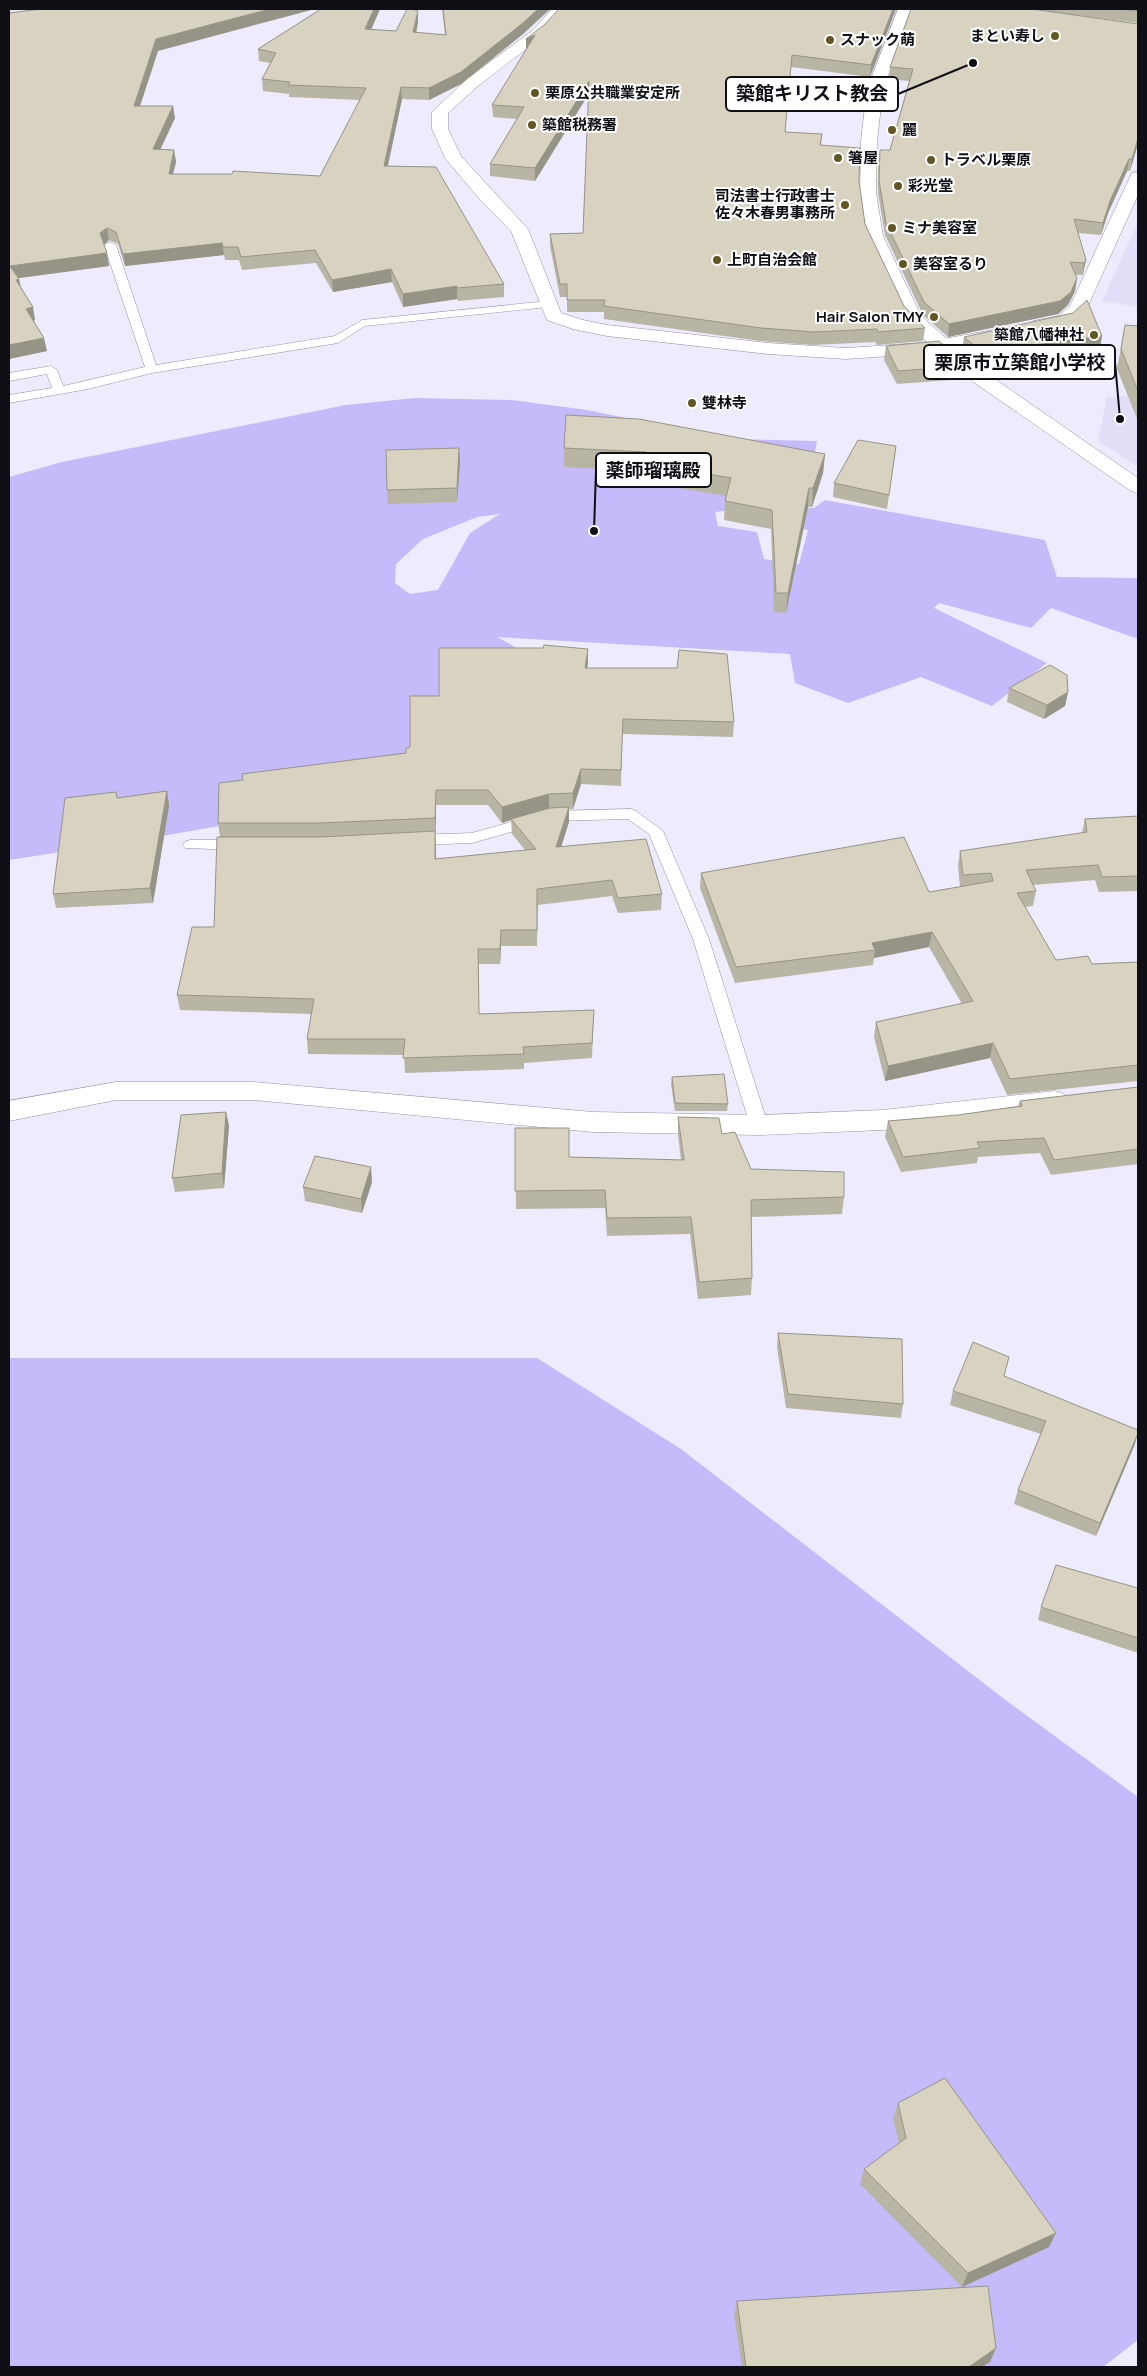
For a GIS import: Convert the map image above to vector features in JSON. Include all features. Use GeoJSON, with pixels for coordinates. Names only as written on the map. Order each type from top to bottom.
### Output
{"type":"FeatureCollection","features":[{"type":"Feature","properties":{"kind":"street"},"geometry":{"type":"LineString","coordinates":[[560,9],[538,33],[472,83],[440,112],[440,129],[453,158],[487,197],[519,229],[553,316],[568,323],[702,341],[820,352],[873,353],[942,346],[1065,320],[1078,308],[1138,177]]}},
{"type":"Feature","properties":{"kind":"street"},"geometry":{"type":"LineString","coordinates":[[905,9],[875,89],[869,141],[868,193],[874,236],[914,318],[942,346],[979,377],[1138,487]]}},
{"type":"Feature","properties":{"kind":"street"},"geometry":{"type":"LineString","coordinates":[[9,1110],[116,1091],[254,1091],[593,1122],[759,1125],[883,1120],[1077,1098]]}},
{"type":"Feature","properties":{"kind":"lane"},"geometry":{"type":"LineString","coordinates":[[110,245],[152,369]]}},
{"type":"Feature","properties":{"kind":"lane"},"geometry":{"type":"LineString","coordinates":[[9,399],[152,369],[338,339],[362,323],[548,304]]}},
{"type":"Feature","properties":{"kind":"lane"},"geometry":{"type":"LineString","coordinates":[[9,377],[51,370],[59,390]]}},
{"type":"Feature","properties":{"kind":"lane"},"geometry":{"type":"LineString","coordinates":[[397,841],[472,838],[550,816],[630,814],[655,831],[701,939],[759,1125]]}},
{"type":"Feature","properties":{"kind":"lane"},"geometry":{"type":"LineString","coordinates":[[190,845],[256,845]]}},
{"type":"Feature","properties":{"kind":"shaded area"},"geometry":{"type":"Polygon","coordinates":[[[1138,222],[1138,307],[1102,301],[1138,222]]]}},
{"type":"Feature","properties":{"kind":"shaded area"},"geometry":{"type":"Polygon","coordinates":[[[1138,395],[1138,467],[1098,441],[1107,397],[1138,395]]]}},
{"type":"Feature","properties":{"kind":"shaded area"},"geometry":{"type":"Polygon","coordinates":[[[415,398],[512,400],[587,410],[727,439],[817,441],[813,462],[767,506],[715,512],[718,526],[757,532],[764,559],[799,564],[808,530],[794,527],[800,508],[814,508],[825,500],[1045,540],[1057,577],[1138,578],[1138,639],[1051,608],[1031,628],[939,603],[934,608],[1047,663],[992,706],[921,677],[848,703],[795,683],[790,654],[497,637],[533,657],[555,683],[281,815],[9,860],[9,477],[62,462],[346,405],[415,398]],[[500,514],[477,517],[423,539],[396,564],[395,583],[410,594],[438,590],[470,533],[500,514]]]}},
{"type":"Feature","properties":{"kind":"shaded area"},"geometry":{"type":"Polygon","coordinates":[[[9,1358],[537,1358],[681,1449],[1008,1702],[1138,1797],[1138,2340],[1103,2367],[9,2367],[9,1358]]]}},
{"type":"Feature","properties":{"kind":"building"},"geometry":{"type":"Polygon","coordinates":[[[41,9],[270,9],[156,39],[134,106],[173,106],[153,149],[174,150],[169,174],[232,174],[233,171],[320,176],[366,88],[288,85],[290,82],[262,79],[276,53],[258,49],[321,9],[374,9],[365,29],[396,31],[407,9],[412,9],[418,11],[413,32],[446,35],[443,9],[538,9],[461,72],[429,88],[401,87],[384,166],[436,167],[504,284],[457,288],[457,286],[403,294],[391,269],[332,280],[315,250],[241,257],[238,247],[223,247],[222,243],[123,254],[116,232],[107,228],[100,233],[107,253],[10,266],[19,279],[16,280],[33,307],[26,309],[44,338],[9,345],[9,13],[41,9]]]}},
{"type":"Feature","properties":{"kind":"building"},"geometry":{"type":"Polygon","coordinates":[[[559,9],[893,9],[871,65],[792,55],[785,132],[822,134],[820,145],[860,148],[859,181],[865,224],[904,306],[925,328],[878,332],[877,329],[814,332],[761,328],[604,306],[605,300],[567,300],[567,284],[560,284],[550,234],[583,233],[589,81],[535,168],[490,164],[524,107],[492,105],[535,35],[526,39],[544,25],[559,9]]]}},
{"type":"Feature","properties":{"kind":"building"},"geometry":{"type":"Polygon","coordinates":[[[911,9],[1032,9],[1138,24],[1138,138],[1132,159],[1129,159],[1110,201],[1103,223],[1074,219],[1086,260],[1084,263],[1070,262],[1077,278],[1071,292],[1060,301],[949,324],[924,302],[886,223],[879,180],[880,150],[890,150],[913,69],[890,67],[911,9]]]}},
{"type":"Feature","properties":{"kind":"building"},"geometry":{"type":"Polygon","coordinates":[[[1120,9],[1138,9],[1138,11],[1120,9]]]}},
{"type":"Feature","properties":{"kind":"building"},"geometry":{"type":"Polygon","coordinates":[[[1087,300],[1102,336],[982,352],[964,337],[1073,313],[1087,300]]]}},
{"type":"Feature","properties":{"kind":"building"},"geometry":{"type":"Polygon","coordinates":[[[1125,325],[1138,326],[1138,391],[1121,349],[1125,325]]]}},
{"type":"Feature","properties":{"kind":"building"},"geometry":{"type":"Polygon","coordinates":[[[939,341],[956,355],[945,357],[952,367],[898,371],[886,346],[939,341]]]}},
{"type":"Feature","properties":{"kind":"building"},"geometry":{"type":"Polygon","coordinates":[[[566,415],[639,419],[825,454],[813,488],[809,488],[788,593],[776,593],[772,510],[725,501],[731,478],[638,462],[646,452],[564,448],[566,415]]]}},
{"type":"Feature","properties":{"kind":"building"},"geometry":{"type":"Polygon","coordinates":[[[858,440],[896,446],[889,495],[834,483],[858,440]]]}},
{"type":"Feature","properties":{"kind":"building"},"geometry":{"type":"Polygon","coordinates":[[[459,448],[457,488],[387,490],[386,450],[459,448]]]}},
{"type":"Feature","properties":{"kind":"building"},"geometry":{"type":"Polygon","coordinates":[[[544,645],[588,649],[585,668],[677,668],[679,650],[727,654],[734,722],[623,719],[621,770],[581,769],[573,793],[549,794],[502,807],[488,790],[436,790],[435,818],[320,823],[218,823],[219,783],[243,780],[242,774],[406,753],[406,748],[410,747],[410,696],[439,696],[439,648],[543,648],[544,645]]]}},
{"type":"Feature","properties":{"kind":"building"},"geometry":{"type":"Polygon","coordinates":[[[1050,665],[1067,675],[1068,692],[1047,705],[1009,688],[1050,665]]]}},
{"type":"Feature","properties":{"kind":"building"},"geometry":{"type":"Polygon","coordinates":[[[167,791],[150,888],[53,894],[65,798],[116,792],[117,798],[167,791]]]}},
{"type":"Feature","properties":{"kind":"building"},"geometry":{"type":"Polygon","coordinates":[[[569,807],[556,847],[646,839],[662,894],[618,898],[612,880],[537,889],[537,930],[501,930],[500,949],[478,949],[479,1014],[594,1010],[592,1043],[523,1047],[524,1054],[403,1058],[405,1039],[307,1039],[314,999],[177,995],[192,927],[214,927],[217,837],[320,837],[435,831],[435,859],[536,849],[511,819],[550,808],[569,807]]]}},
{"type":"Feature","properties":{"kind":"building"},"geometry":{"type":"Polygon","coordinates":[[[1138,816],[1138,876],[1102,877],[1098,865],[1026,870],[1036,891],[1017,893],[1056,960],[1088,956],[1092,964],[1138,962],[1138,1065],[1010,1079],[993,1043],[888,1066],[876,1022],[973,1001],[932,932],[872,943],[875,950],[736,967],[701,873],[904,837],[929,892],[993,881],[991,873],[963,875],[960,851],[1087,832],[1085,819],[1138,816]]]}},
{"type":"Feature","properties":{"kind":"building"},"geometry":{"type":"Polygon","coordinates":[[[724,1074],[728,1104],[675,1103],[672,1077],[724,1074]]]}},
{"type":"Feature","properties":{"kind":"building"},"geometry":{"type":"Polygon","coordinates":[[[1138,1087],[1138,1149],[1054,1160],[1044,1138],[977,1142],[980,1148],[903,1157],[888,1121],[958,1115],[1022,1106],[1020,1101],[1138,1087]]]}},
{"type":"Feature","properties":{"kind":"building"},"geometry":{"type":"Polygon","coordinates":[[[226,1112],[222,1173],[172,1178],[181,1115],[226,1112]]]}},
{"type":"Feature","properties":{"kind":"building"},"geometry":{"type":"Polygon","coordinates":[[[678,1117],[719,1118],[722,1134],[735,1132],[751,1169],[844,1172],[844,1197],[751,1200],[752,1278],[699,1282],[691,1217],[607,1218],[605,1190],[515,1191],[515,1128],[569,1128],[569,1157],[684,1160],[678,1117]]]}},
{"type":"Feature","properties":{"kind":"building"},"geometry":{"type":"Polygon","coordinates":[[[315,1156],[371,1167],[361,1199],[303,1187],[315,1156]]]}},
{"type":"Feature","properties":{"kind":"building"},"geometry":{"type":"Polygon","coordinates":[[[778,1333],[902,1339],[903,1404],[788,1394],[778,1333]]]}},
{"type":"Feature","properties":{"kind":"building"},"geometry":{"type":"Polygon","coordinates":[[[973,1342],[1009,1357],[1004,1376],[1138,1430],[1100,1523],[1018,1490],[1046,1421],[953,1391],[973,1342]]]}},
{"type":"Feature","properties":{"kind":"building"},"geometry":{"type":"Polygon","coordinates":[[[1056,1565],[1138,1588],[1138,1638],[1041,1607],[1056,1565]]]}},
{"type":"Feature","properties":{"kind":"building"},"geometry":{"type":"Polygon","coordinates":[[[945,2078],[1056,2233],[968,2273],[864,2169],[906,2138],[898,2103],[945,2078]]]}},
{"type":"Feature","properties":{"kind":"building"},"geometry":{"type":"Polygon","coordinates":[[[988,2286],[996,2348],[969,2367],[746,2367],[737,2301],[988,2286]]]}},
{"type":"Feature","properties":{"kind":"place","name":"まとい寿し"},"geometry":{"type":"Point","coordinates":[1055,36]}},
{"type":"Feature","properties":{"kind":"place","name":"スナック萌"},"geometry":{"type":"Point","coordinates":[830,40]}},
{"type":"Feature","properties":{"kind":"place","name":"築館キリスト教会"},"geometry":{"type":"Point","coordinates":[973,63]}},
{"type":"Feature","properties":{"kind":"place","name":"栗原公共職業安定所"},"geometry":{"type":"Point","coordinates":[535,93]}},
{"type":"Feature","properties":{"kind":"place","name":"築館税務署"},"geometry":{"type":"Point","coordinates":[532,125]}},
{"type":"Feature","properties":{"kind":"place","name":"麗"},"geometry":{"type":"Point","coordinates":[892,130]}},
{"type":"Feature","properties":{"kind":"place","name":"箸屋"},"geometry":{"type":"Point","coordinates":[838,158]}},
{"type":"Feature","properties":{"kind":"place","name":"トラベル栗原"},"geometry":{"type":"Point","coordinates":[931,160]}},
{"type":"Feature","properties":{"kind":"place","name":"彩光堂"},"geometry":{"type":"Point","coordinates":[898,186]}},
{"type":"Feature","properties":{"kind":"place","name":"司法書士行政書士 佐々木春男事務所"},"geometry":{"type":"Point","coordinates":[845,205]}},
{"type":"Feature","properties":{"kind":"place","name":"ミナ美容室"},"geometry":{"type":"Point","coordinates":[892,228]}},
{"type":"Feature","properties":{"kind":"place","name":"上町自治会館"},"geometry":{"type":"Point","coordinates":[717,260]}},
{"type":"Feature","properties":{"kind":"place","name":"美容室るり"},"geometry":{"type":"Point","coordinates":[903,264]}},
{"type":"Feature","properties":{"kind":"place","name":"Hair Salon TMY"},"geometry":{"type":"Point","coordinates":[934,317]}},
{"type":"Feature","properties":{"kind":"place","name":"築館八幡神社"},"geometry":{"type":"Point","coordinates":[1094,335]}},
{"type":"Feature","properties":{"kind":"place","name":"雙林寺"},"geometry":{"type":"Point","coordinates":[692,403]}},
{"type":"Feature","properties":{"kind":"place","name":"栗原市立築館小学校"},"geometry":{"type":"Point","coordinates":[1120,419]}},
{"type":"Feature","properties":{"kind":"place","name":"薬師瑠璃殿"},"geometry":{"type":"Point","coordinates":[594,531]}}]}
